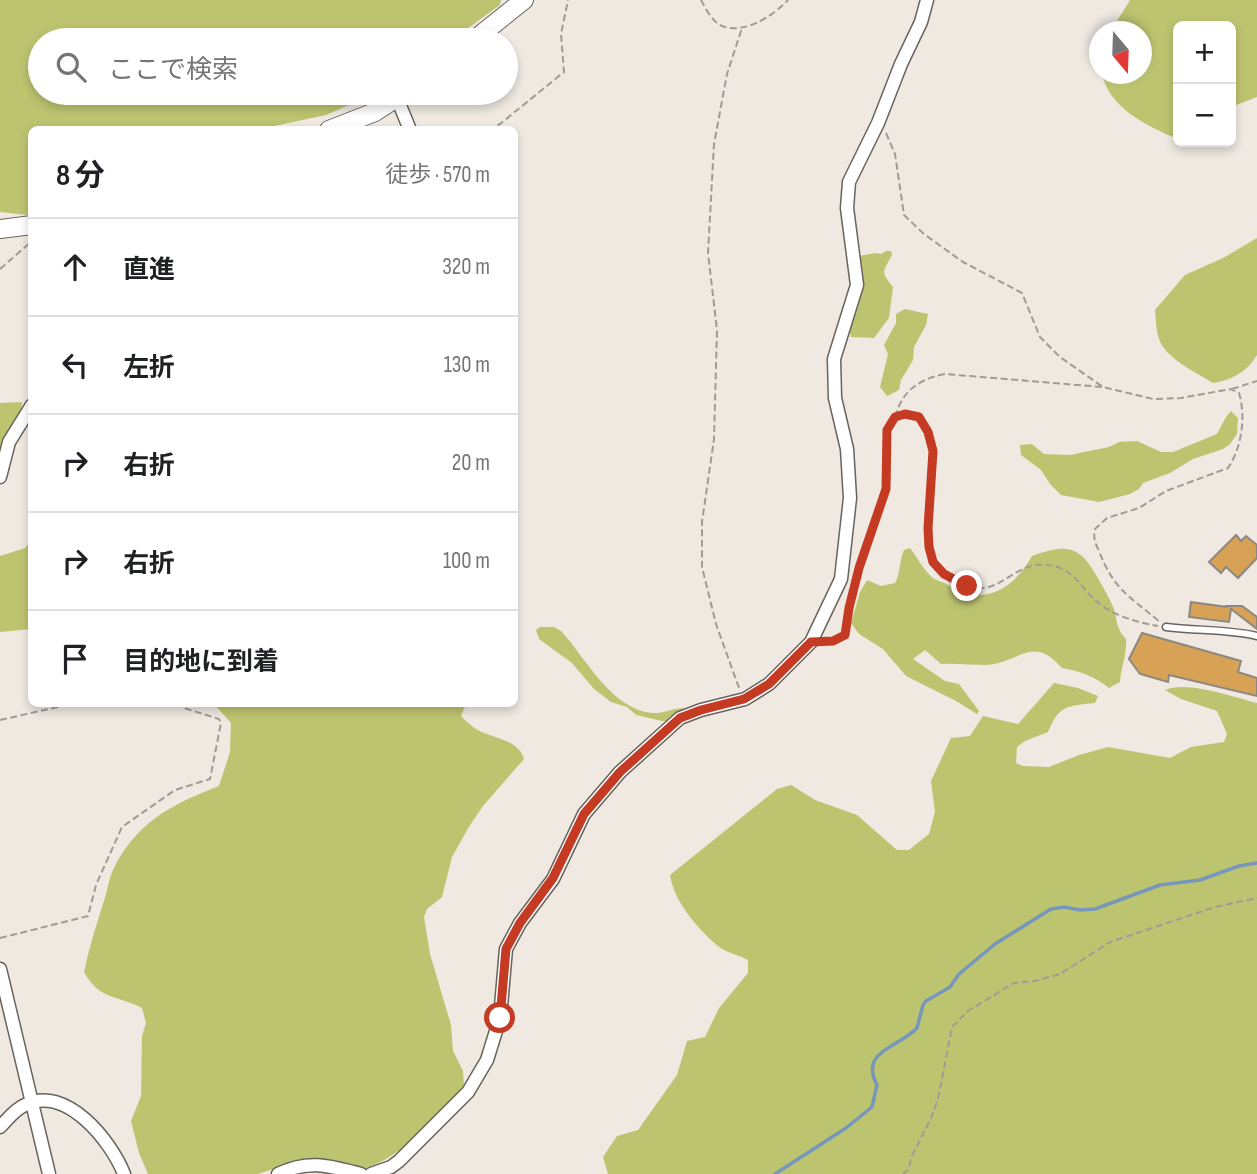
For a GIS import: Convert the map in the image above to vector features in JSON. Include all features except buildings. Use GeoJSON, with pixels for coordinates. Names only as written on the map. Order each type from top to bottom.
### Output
{"type":"FeatureCollection","features":[{"type":"Feature","properties":{"kind":"street"},"geometry":{"type":"LineString","coordinates":[[489,28],[524,0]]}},
{"type":"Feature","properties":{"kind":"street"},"geometry":{"type":"LineString","coordinates":[[371,1174],[399,1161],[468,1092],[487,1060],[500,1018],[506,949],[520,923],[553,878],[584,814],[620,772],[680,718],[744,699],[769,684],[811,642],[841,579],[850,498],[847,449],[835,397],[834,359],[858,285],[847,208],[849,182],[878,123],[921,22],[927,0]]}},
{"type":"Feature","properties":{"kind":"street"},"geometry":{"type":"LineString","coordinates":[[339,126],[385,105]]}},
{"type":"Feature","properties":{"kind":"street"},"geometry":{"type":"LineString","coordinates":[[403,105],[409,126]]}},
{"type":"Feature","properties":{"kind":"street"},"geometry":{"type":"LineString","coordinates":[[0,229],[28,226]]}},
{"type":"Feature","properties":{"kind":"street"},"geometry":{"type":"LineString","coordinates":[[0,477],[9,442],[28,411]]}},
{"type":"Feature","properties":{"kind":"street"},"geometry":{"type":"LineString","coordinates":[[0,969],[49,1174]]}},
{"type":"Feature","properties":{"kind":"street"},"geometry":{"type":"LineString","coordinates":[[0,1127],[22,1106],[32,1102],[47,1101],[77,1112],[90,1122],[113,1150],[124,1174]]}},
{"type":"Feature","properties":{"kind":"street"},"geometry":{"type":"LineString","coordinates":[[278,1174],[303,1164],[328,1165],[361,1174]]}},
{"type":"Feature","properties":{"kind":"lane"},"geometry":{"type":"LineString","coordinates":[[1166,627],[1191,631],[1228,630],[1257,636]]}},
{"type":"Feature","properties":{"kind":"path"},"geometry":{"type":"LineString","coordinates":[[496,126],[564,72],[561,34],[568,0]]}},
{"type":"Feature","properties":{"kind":"path"},"geometry":{"type":"LineString","coordinates":[[701,0],[709,15],[722,26],[742,28],[768,17],[789,0]]}},
{"type":"Feature","properties":{"kind":"path"},"geometry":{"type":"LineString","coordinates":[[742,28],[727,74],[714,144],[708,253],[717,330],[714,439],[702,533],[702,567],[736,683],[744,699]]}},
{"type":"Feature","properties":{"kind":"path"},"geometry":{"type":"LineString","coordinates":[[878,123],[888,135],[895,154],[904,215],[924,234],[962,262],[1022,293],[1040,337],[1060,358],[1103,387]]}},
{"type":"Feature","properties":{"kind":"path"},"geometry":{"type":"LineString","coordinates":[[0,269],[28,244]]}},
{"type":"Feature","properties":{"kind":"path"},"geometry":{"type":"LineString","coordinates":[[811,642],[833,641],[845,635],[859,568],[886,489],[887,430],[899,404],[918,382],[926,377],[944,374],[1103,387],[1153,399],[1181,398],[1231,389],[1257,381]]}},
{"type":"Feature","properties":{"kind":"path"},"geometry":{"type":"LineString","coordinates":[[1166,627],[1120,590],[1111,579],[1094,539],[1095,529],[1107,518],[1139,508],[1166,491],[1228,468],[1239,447],[1241,436],[1240,393],[1231,389]]}},
{"type":"Feature","properties":{"kind":"path"},"geometry":{"type":"LineString","coordinates":[[895,417],[905,414],[919,417],[932,442],[929,547],[933,562],[944,574],[958,583],[979,590],[1001,583],[1023,567],[1040,563],[1058,567],[1072,574],[1094,599],[1107,609],[1142,623],[1166,627]]}},
{"type":"Feature","properties":{"kind":"path"},"geometry":{"type":"LineString","coordinates":[[0,720],[58,707]]}},
{"type":"Feature","properties":{"kind":"path"},"geometry":{"type":"LineString","coordinates":[[0,938],[88,916],[96,885],[122,827],[175,790],[210,779],[221,723],[219,719],[183,707]]}},
{"type":"Feature","properties":{"kind":"path"},"geometry":{"type":"LineString","coordinates":[[903,1174],[909,1169],[911,1158],[938,1099],[952,1027],[968,1011],[1014,983],[1060,974],[1119,938],[1215,907],[1257,898]]}},
{"type":"Feature","properties":{"kind":"green space"},"geometry":{"type":"Polygon","coordinates":[[[0,0],[501,0],[500,5],[468,28],[28,28],[28,105],[349,105],[326,115],[274,126],[28,126],[28,214],[0,212],[0,0]]]}},
{"type":"Feature","properties":{"kind":"green space"},"geometry":{"type":"Polygon","coordinates":[[[1130,0],[1257,0],[1257,97],[1236,105],[1236,21],[1173,21],[1173,137],[1162,132],[1120,105],[1106,86],[1105,84],[1152,84],[1152,21],[1117,21],[1130,0]]]}},
{"type":"Feature","properties":{"kind":"green space"},"geometry":{"type":"Polygon","coordinates":[[[1257,238],[1257,355],[1249,366],[1238,374],[1213,383],[1168,353],[1159,339],[1155,310],[1185,275],[1223,258],[1257,238]]]}},
{"type":"Feature","properties":{"kind":"green space"},"geometry":{"type":"Polygon","coordinates":[[[891,251],[892,255],[884,271],[893,287],[889,318],[874,338],[851,337],[849,328],[858,304],[859,256],[891,251]]]}},
{"type":"Feature","properties":{"kind":"green space"},"geometry":{"type":"Polygon","coordinates":[[[905,309],[928,314],[926,325],[914,347],[913,360],[901,380],[899,390],[887,396],[880,387],[888,354],[884,345],[896,323],[896,314],[905,309]]]}},
{"type":"Feature","properties":{"kind":"green space"},"geometry":{"type":"Polygon","coordinates":[[[22,402],[19,416],[0,456],[0,403],[22,402]]]}},
{"type":"Feature","properties":{"kind":"green space"},"geometry":{"type":"Polygon","coordinates":[[[1231,411],[1238,418],[1237,434],[1223,449],[1193,459],[1170,473],[1143,483],[1130,494],[1099,502],[1061,495],[1041,470],[1021,455],[1020,445],[1032,444],[1044,454],[1070,455],[1109,447],[1119,442],[1137,441],[1161,452],[1173,452],[1217,434],[1231,411]]]}},
{"type":"Feature","properties":{"kind":"green space"},"geometry":{"type":"Polygon","coordinates":[[[28,544],[28,629],[0,632],[0,556],[28,544]]]}},
{"type":"Feature","properties":{"kind":"green space"},"geometry":{"type":"Polygon","coordinates":[[[910,548],[933,578],[973,594],[996,592],[1006,586],[1032,556],[1055,549],[1072,550],[1079,554],[1086,560],[1105,590],[1119,629],[1126,639],[1120,682],[1109,688],[1087,675],[1062,668],[1042,653],[1034,652],[986,665],[941,664],[925,650],[913,659],[945,681],[959,684],[979,711],[977,714],[906,676],[883,649],[859,634],[851,623],[860,592],[867,580],[881,586],[895,583],[904,550],[910,548]]]}},
{"type":"Feature","properties":{"kind":"green space"},"geometry":{"type":"Polygon","coordinates":[[[540,627],[554,627],[561,631],[600,681],[624,702],[652,713],[684,708],[669,721],[662,721],[636,715],[627,707],[611,702],[594,689],[572,663],[539,639],[536,630],[540,627]]]}},
{"type":"Feature","properties":{"kind":"green space"},"geometry":{"type":"Polygon","coordinates":[[[1054,683],[1098,696],[1095,703],[1065,708],[1056,716],[1048,732],[1017,747],[1016,763],[1023,766],[1049,767],[1108,747],[1170,758],[1191,747],[1224,742],[1227,734],[1217,711],[1181,699],[1165,690],[1174,687],[1197,688],[1257,703],[1257,1174],[608,1174],[603,1157],[617,1136],[638,1130],[677,1075],[687,1041],[705,1037],[719,1008],[748,973],[748,960],[718,946],[695,923],[676,895],[670,875],[777,789],[791,785],[815,800],[857,815],[897,850],[909,850],[929,834],[935,812],[931,781],[951,738],[970,736],[983,716],[1018,724],[1054,683]]]}},
{"type":"Feature","properties":{"kind":"green space"},"geometry":{"type":"Polygon","coordinates":[[[217,707],[465,707],[461,716],[471,726],[511,743],[517,747],[524,759],[470,825],[452,857],[442,897],[427,909],[424,917],[430,954],[451,1025],[453,1051],[463,1071],[464,1086],[407,1145],[366,1168],[307,1158],[258,1174],[148,1174],[139,1153],[131,1121],[141,1096],[142,1036],[146,1023],[142,1008],[102,992],[84,972],[112,872],[121,855],[143,828],[156,818],[219,786],[230,752],[231,723],[217,707]]]}},
{"type":"Feature","properties":{"kind":"waterway"},"geometry":{"type":"LineString","coordinates":[[775,1174],[846,1128],[872,1107],[877,1085],[873,1065],[877,1057],[917,1028],[926,1001],[950,987],[959,974],[995,944],[1051,909],[1095,909],[1160,885],[1200,880],[1239,866],[1257,863]]}},
{"type":"Feature","properties":{"kind":"route"},"geometry":{"type":"LineString","coordinates":[[500,1018],[506,949],[539,894],[553,878],[584,814],[620,772],[680,718],[744,699],[769,684],[803,653],[811,642],[833,641],[845,635],[859,568],[886,489],[887,430],[895,417],[905,414],[919,417],[928,432],[933,451],[929,547],[933,562],[944,574],[967,586]]}}]}
